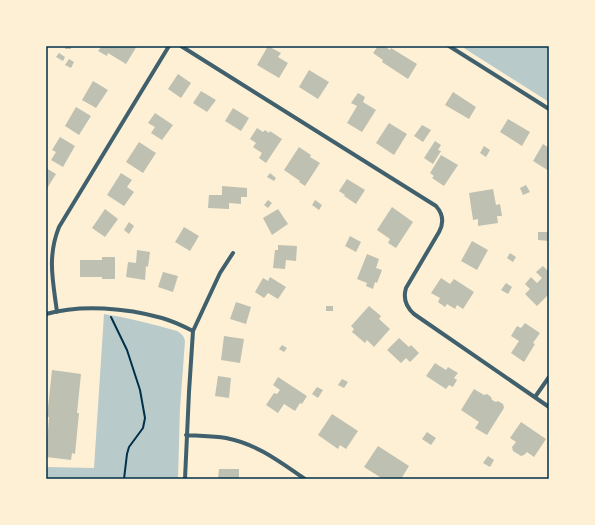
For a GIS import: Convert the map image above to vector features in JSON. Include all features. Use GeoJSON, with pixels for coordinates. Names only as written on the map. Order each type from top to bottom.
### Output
{"type":"FeatureCollection","features":[{"type":"Feature","properties":{"kind":"street"},"geometry":{"type":"LineString","coordinates":[[58,312],[52,262],[54,240],[59,227],[168,46]]}},
{"type":"Feature","properties":{"kind":"street"},"geometry":{"type":"LineString","coordinates":[[181,46],[436,206],[442,218],[441,229],[406,288],[405,299],[407,306],[414,314],[549,407]]}},
{"type":"Feature","properties":{"kind":"street"},"geometry":{"type":"LineString","coordinates":[[449,46],[549,109]]}},
{"type":"Feature","properties":{"kind":"street"},"geometry":{"type":"LineString","coordinates":[[185,479],[186,435],[193,331],[220,274],[233,253]]}},
{"type":"Feature","properties":{"kind":"street"},"geometry":{"type":"LineString","coordinates":[[46,314],[87,309],[135,312],[163,318],[193,331]]}},
{"type":"Feature","properties":{"kind":"street"},"geometry":{"type":"LineString","coordinates":[[535,397],[549,377]]}},
{"type":"Feature","properties":{"kind":"street"},"geometry":{"type":"LineString","coordinates":[[186,435],[217,437],[244,443],[269,454],[305,479]]}},
{"type":"Feature","properties":{"kind":"path"},"geometry":{"type":"LineString","coordinates":[[110,316],[127,350],[140,390],[145,418],[143,428],[129,447],[124,479]]}},
{"type":"Feature","properties":{"kind":"shaded area"},"geometry":{"type":"Polygon","coordinates":[[[461,46],[549,46],[549,102],[467,50],[461,46]]]}},
{"type":"Feature","properties":{"kind":"shaded area"},"geometry":{"type":"Polygon","coordinates":[[[104,314],[141,321],[177,331],[184,338],[178,479],[46,479],[46,467],[94,468],[104,314]]]}},
{"type":"Feature","properties":{"kind":"building"},"geometry":{"type":"Polygon","coordinates":[[[65,46],[71,46],[71,49],[65,49],[65,46]]]}},
{"type":"Feature","properties":{"kind":"building"},"geometry":{"type":"Polygon","coordinates":[[[102,46],[137,46],[126,64],[108,53],[107,56],[98,51],[102,46]]]}},
{"type":"Feature","properties":{"kind":"building"},"geometry":{"type":"Polygon","coordinates":[[[268,46],[281,53],[278,57],[288,63],[279,78],[257,65],[268,46]]]}},
{"type":"Feature","properties":{"kind":"building"},"geometry":{"type":"Polygon","coordinates":[[[378,46],[384,46],[390,50],[391,48],[417,64],[408,79],[382,62],[383,60],[373,53],[378,46]]]}},
{"type":"Feature","properties":{"kind":"building"},"geometry":{"type":"Polygon","coordinates":[[[59,53],[65,57],[63,61],[56,57],[59,53]]]}},
{"type":"Feature","properties":{"kind":"building"},"geometry":{"type":"Polygon","coordinates":[[[69,59],[74,62],[71,68],[65,65],[69,59]]]}},
{"type":"Feature","properties":{"kind":"building"},"geometry":{"type":"Polygon","coordinates":[[[309,70],[329,82],[318,99],[299,87],[309,70]]]}},
{"type":"Feature","properties":{"kind":"building"},"geometry":{"type":"Polygon","coordinates":[[[178,74],[191,83],[181,98],[168,89],[178,74]]]}},
{"type":"Feature","properties":{"kind":"building"},"geometry":{"type":"Polygon","coordinates":[[[93,81],[108,90],[96,108],[82,100],[93,81]]]}},
{"type":"Feature","properties":{"kind":"building"},"geometry":{"type":"Polygon","coordinates":[[[201,91],[216,100],[207,112],[193,103],[201,91]]]}},
{"type":"Feature","properties":{"kind":"building"},"geometry":{"type":"Polygon","coordinates":[[[453,92],[476,107],[469,119],[445,105],[453,92]]]}},
{"type":"Feature","properties":{"kind":"building"},"geometry":{"type":"Polygon","coordinates":[[[358,93],[365,97],[363,102],[376,110],[362,132],[347,123],[357,106],[351,103],[358,93]]]}},
{"type":"Feature","properties":{"kind":"building"},"geometry":{"type":"Polygon","coordinates":[[[76,107],[91,116],[79,135],[65,126],[76,107]]]}},
{"type":"Feature","properties":{"kind":"building"},"geometry":{"type":"Polygon","coordinates":[[[233,108],[249,118],[241,131],[225,121],[233,108]]]}},
{"type":"Feature","properties":{"kind":"building"},"geometry":{"type":"Polygon","coordinates":[[[155,113],[173,125],[162,140],[151,133],[155,127],[148,123],[155,113]]]}},
{"type":"Feature","properties":{"kind":"building"},"geometry":{"type":"Polygon","coordinates":[[[508,119],[530,132],[522,146],[500,132],[508,119]]]}},
{"type":"Feature","properties":{"kind":"building"},"geometry":{"type":"Polygon","coordinates":[[[389,123],[407,134],[394,155],[376,143],[389,123]]]}},
{"type":"Feature","properties":{"kind":"building"},"geometry":{"type":"Polygon","coordinates":[[[422,125],[431,130],[423,142],[414,136],[422,125]]]}},
{"type":"Feature","properties":{"kind":"building"},"geometry":{"type":"Polygon","coordinates":[[[257,128],[263,132],[265,130],[269,133],[270,131],[282,139],[266,163],[259,158],[262,153],[253,147],[256,143],[250,139],[257,128]]]}},
{"type":"Feature","properties":{"kind":"building"},"geometry":{"type":"Polygon","coordinates":[[[60,137],[75,146],[63,167],[51,160],[56,152],[52,150],[60,137]]]}},
{"type":"Feature","properties":{"kind":"building"},"geometry":{"type":"Polygon","coordinates":[[[435,141],[441,145],[438,150],[441,151],[433,164],[424,158],[435,141]]]}},
{"type":"Feature","properties":{"kind":"building"},"geometry":{"type":"Polygon","coordinates":[[[139,142],[156,153],[143,173],[126,162],[139,142]]]}},
{"type":"Feature","properties":{"kind":"building"},"geometry":{"type":"Polygon","coordinates":[[[543,144],[549,148],[549,171],[533,161],[543,144]]]}},
{"type":"Feature","properties":{"kind":"building"},"geometry":{"type":"Polygon","coordinates":[[[484,146],[490,150],[486,157],[480,153],[484,146]]]}},
{"type":"Feature","properties":{"kind":"building"},"geometry":{"type":"Polygon","coordinates":[[[299,147],[311,155],[310,157],[320,163],[305,186],[284,170],[299,147]]]}},
{"type":"Feature","properties":{"kind":"building"},"geometry":{"type":"Polygon","coordinates":[[[441,155],[458,165],[444,186],[432,178],[434,176],[430,173],[441,155]]]}},
{"type":"Feature","properties":{"kind":"building"},"geometry":{"type":"Polygon","coordinates":[[[46,168],[56,174],[46,190],[46,168]]]}},
{"type":"Feature","properties":{"kind":"building"},"geometry":{"type":"Polygon","coordinates":[[[121,173],[132,180],[127,187],[134,192],[124,206],[107,195],[121,173]]]}},
{"type":"Feature","properties":{"kind":"building"},"geometry":{"type":"Polygon","coordinates":[[[270,173],[276,178],[274,181],[267,177],[270,173]]]}},
{"type":"Feature","properties":{"kind":"building"},"geometry":{"type":"Polygon","coordinates":[[[347,179],[365,190],[356,204],[339,191],[347,179]]]}},
{"type":"Feature","properties":{"kind":"building"},"geometry":{"type":"Polygon","coordinates":[[[526,185],[530,192],[523,195],[520,188],[526,185]]]}},
{"type":"Feature","properties":{"kind":"building"},"geometry":{"type":"Polygon","coordinates":[[[222,186],[247,188],[247,197],[241,197],[241,204],[229,203],[229,209],[208,208],[209,195],[222,195],[222,186]]]}},
{"type":"Feature","properties":{"kind":"building"},"geometry":{"type":"Polygon","coordinates":[[[493,189],[496,205],[500,204],[502,216],[497,216],[498,223],[478,226],[478,219],[473,220],[469,193],[493,189]]]}},
{"type":"Feature","properties":{"kind":"building"},"geometry":{"type":"Polygon","coordinates":[[[268,200],[272,203],[268,208],[264,205],[268,200]]]}},
{"type":"Feature","properties":{"kind":"building"},"geometry":{"type":"Polygon","coordinates":[[[315,200],[322,205],[319,210],[312,205],[315,200]]]}},
{"type":"Feature","properties":{"kind":"building"},"geometry":{"type":"Polygon","coordinates":[[[392,207],[413,222],[396,248],[388,243],[390,239],[377,230],[392,207]]]}},
{"type":"Feature","properties":{"kind":"building"},"geometry":{"type":"Polygon","coordinates":[[[105,209],[118,219],[105,237],[92,228],[105,209]]]}},
{"type":"Feature","properties":{"kind":"building"},"geometry":{"type":"Polygon","coordinates":[[[278,209],[288,224],[272,235],[263,218],[278,209]]]}},
{"type":"Feature","properties":{"kind":"building"},"geometry":{"type":"Polygon","coordinates":[[[129,222],[134,226],[129,234],[124,230],[129,222]]]}},
{"type":"Feature","properties":{"kind":"building"},"geometry":{"type":"Polygon","coordinates":[[[184,227],[199,236],[190,251],[175,242],[184,227]]]}},
{"type":"Feature","properties":{"kind":"building"},"geometry":{"type":"Polygon","coordinates":[[[538,232],[549,232],[549,241],[538,240],[538,232]]]}},
{"type":"Feature","properties":{"kind":"building"},"geometry":{"type":"Polygon","coordinates":[[[350,236],[361,242],[356,252],[345,246],[350,236]]]}},
{"type":"Feature","properties":{"kind":"building"},"geometry":{"type":"Polygon","coordinates":[[[472,241],[488,250],[477,270],[461,261],[472,241]]]}},
{"type":"Feature","properties":{"kind":"building"},"geometry":{"type":"Polygon","coordinates":[[[278,245],[297,246],[296,261],[286,260],[285,269],[273,268],[275,250],[278,250],[278,245]]]}},
{"type":"Feature","properties":{"kind":"building"},"geometry":{"type":"Polygon","coordinates":[[[137,250],[150,252],[148,267],[146,266],[145,280],[126,277],[128,262],[136,263],[137,250]]]}},
{"type":"Feature","properties":{"kind":"building"},"geometry":{"type":"Polygon","coordinates":[[[510,253],[516,257],[513,262],[507,258],[510,253]]]}},
{"type":"Feature","properties":{"kind":"building"},"geometry":{"type":"Polygon","coordinates":[[[367,254],[379,259],[376,268],[382,270],[373,289],[366,286],[367,283],[357,279],[367,254]]]}},
{"type":"Feature","properties":{"kind":"building"},"geometry":{"type":"Polygon","coordinates":[[[102,257],[115,257],[115,279],[102,279],[102,277],[80,277],[80,260],[102,260],[102,257]]]}},
{"type":"Feature","properties":{"kind":"building"},"geometry":{"type":"Polygon","coordinates":[[[543,266],[549,272],[549,296],[547,296],[537,306],[525,294],[530,289],[525,284],[531,277],[537,283],[542,278],[536,272],[543,266]]]}},
{"type":"Feature","properties":{"kind":"building"},"geometry":{"type":"Polygon","coordinates":[[[163,272],[178,276],[173,292],[158,287],[163,272]]]}},
{"type":"Feature","properties":{"kind":"building"},"geometry":{"type":"Polygon","coordinates":[[[270,277],[286,287],[278,299],[268,293],[264,298],[255,292],[263,278],[268,281],[270,277]]]}},
{"type":"Feature","properties":{"kind":"building"},"geometry":{"type":"Polygon","coordinates":[[[441,278],[450,284],[454,279],[474,292],[463,309],[457,305],[455,309],[447,304],[445,307],[438,302],[440,298],[431,293],[441,278]]]}},
{"type":"Feature","properties":{"kind":"building"},"geometry":{"type":"Polygon","coordinates":[[[506,283],[512,287],[508,294],[501,290],[506,283]]]}},
{"type":"Feature","properties":{"kind":"building"},"geometry":{"type":"Polygon","coordinates":[[[236,302],[251,307],[246,324],[230,319],[236,302]]]}},
{"type":"Feature","properties":{"kind":"building"},"geometry":{"type":"Polygon","coordinates":[[[326,306],[333,306],[333,311],[326,311],[326,306]]]}},
{"type":"Feature","properties":{"kind":"building"},"geometry":{"type":"Polygon","coordinates":[[[369,306],[381,316],[379,319],[390,329],[374,347],[367,340],[365,343],[352,332],[354,329],[351,326],[369,306]]]}},
{"type":"Feature","properties":{"kind":"building"},"geometry":{"type":"Polygon","coordinates":[[[525,323],[540,333],[533,343],[535,344],[524,362],[511,353],[519,341],[511,336],[517,326],[521,328],[525,323]]]}},
{"type":"Feature","properties":{"kind":"building"},"geometry":{"type":"Polygon","coordinates":[[[224,336],[244,339],[240,363],[221,360],[224,336]]]}},
{"type":"Feature","properties":{"kind":"building"},"geometry":{"type":"Polygon","coordinates":[[[399,338],[409,347],[411,345],[419,353],[410,362],[406,358],[401,363],[387,350],[399,338]]]}},
{"type":"Feature","properties":{"kind":"building"},"geometry":{"type":"Polygon","coordinates":[[[282,345],[287,348],[284,352],[279,349],[282,345]]]}},
{"type":"Feature","properties":{"kind":"building"},"geometry":{"type":"Polygon","coordinates":[[[435,363],[446,370],[448,367],[458,373],[454,378],[457,380],[453,387],[449,385],[446,389],[426,376],[435,363]]]}},
{"type":"Feature","properties":{"kind":"building"},"geometry":{"type":"Polygon","coordinates":[[[52,370],[81,374],[75,454],[72,453],[71,460],[46,457],[49,417],[47,417],[52,370]]]}},
{"type":"Feature","properties":{"kind":"building"},"geometry":{"type":"Polygon","coordinates":[[[218,376],[231,378],[229,398],[215,396],[218,376]]]}},
{"type":"Feature","properties":{"kind":"building"},"geometry":{"type":"Polygon","coordinates":[[[278,377],[307,396],[295,411],[284,404],[278,413],[266,405],[274,393],[277,394],[280,390],[273,385],[278,377]]]}},
{"type":"Feature","properties":{"kind":"building"},"geometry":{"type":"Polygon","coordinates":[[[342,379],[348,382],[344,388],[338,385],[342,379]]]}},
{"type":"Feature","properties":{"kind":"building"},"geometry":{"type":"Polygon","coordinates":[[[317,387],[323,390],[318,398],[312,394],[317,387]]]}},
{"type":"Feature","properties":{"kind":"building"},"geometry":{"type":"Polygon","coordinates":[[[474,389],[484,395],[487,394],[492,400],[503,404],[504,408],[487,435],[475,428],[479,422],[461,410],[474,389]]]}},
{"type":"Feature","properties":{"kind":"building"},"geometry":{"type":"Polygon","coordinates":[[[332,414],[358,431],[346,449],[340,445],[338,449],[318,435],[332,414]]]}},
{"type":"Feature","properties":{"kind":"building"},"geometry":{"type":"Polygon","coordinates":[[[521,422],[546,439],[534,457],[527,452],[521,456],[513,451],[512,447],[516,442],[510,438],[521,422]]]}},
{"type":"Feature","properties":{"kind":"building"},"geometry":{"type":"Polygon","coordinates":[[[427,432],[436,438],[431,445],[422,439],[427,432]]]}},
{"type":"Feature","properties":{"kind":"building"},"geometry":{"type":"Polygon","coordinates":[[[378,446],[409,466],[401,479],[383,479],[364,467],[378,446]]]}},
{"type":"Feature","properties":{"kind":"building"},"geometry":{"type":"Polygon","coordinates":[[[488,456],[494,460],[490,467],[483,463],[488,456]]]}},
{"type":"Feature","properties":{"kind":"building"},"geometry":{"type":"Polygon","coordinates":[[[219,469],[239,469],[239,479],[218,479],[219,469]]]}}]}
